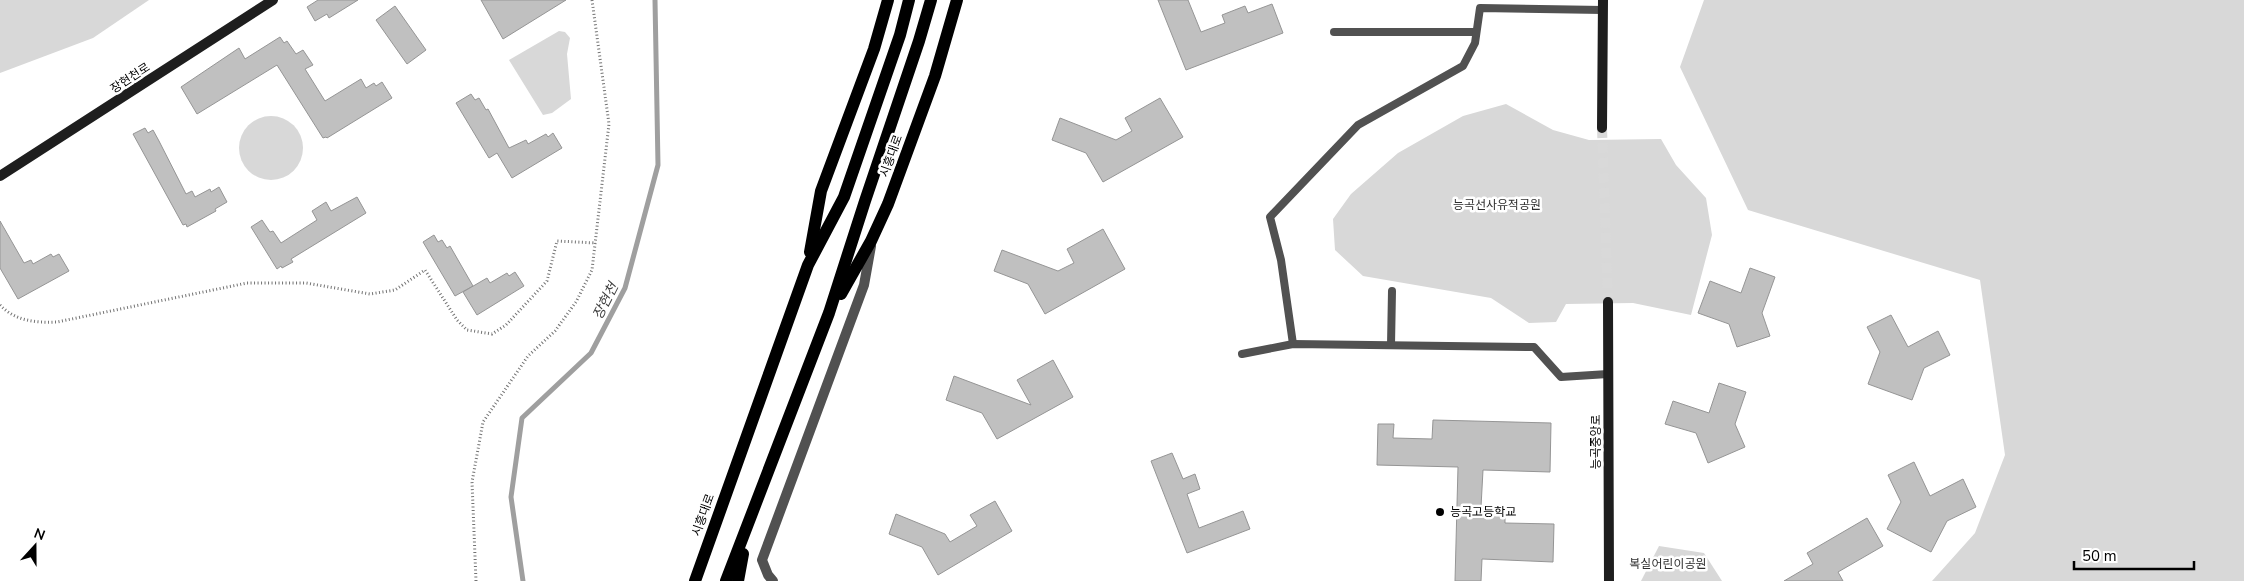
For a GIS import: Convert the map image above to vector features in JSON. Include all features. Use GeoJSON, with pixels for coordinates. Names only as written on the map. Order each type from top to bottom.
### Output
{"type":"FeatureCollection","features":[{"type":"Feature","properties":{"kind":"main road","name":"시흥대로"},"geometry":{"type":"LineString","coordinates":[[808,265],[821,191],[874,49],[888,0]]}},
{"type":"Feature","properties":{"kind":"main road","name":"시흥대로"},"geometry":{"type":"LineString","coordinates":[[695,581],[808,265],[844,197],[897,44],[909,0]]}},
{"type":"Feature","properties":{"kind":"main road","name":"시흥대로"},"geometry":{"type":"LineString","coordinates":[[726,581],[829,313],[864,201],[919,42],[931,0]]}},
{"type":"Feature","properties":{"kind":"main road","name":"시흥대로"},"geometry":{"type":"LineString","coordinates":[[829,313],[871,241],[888,204],[935,76],[957,0]]}},
{"type":"Feature","properties":{"kind":"main road","name":"시흥대로"},"geometry":{"type":"LineString","coordinates":[[738,581],[749,525]]}},
{"type":"Feature","properties":{"kind":"main road","name":"시흥대로"},"geometry":{"type":"LineString","coordinates":[[689,581],[706,548]]}},
{"type":"Feature","properties":{"kind":"street","name":"장현천로"},"geometry":{"type":"LineString","coordinates":[[0,176],[273,0]]}},
{"type":"Feature","properties":{"kind":"street"},"geometry":{"type":"LineString","coordinates":[[1602,128],[1603,5]]}},
{"type":"Feature","properties":{"kind":"street"},"geometry":{"type":"LineString","coordinates":[[773,581],[768,575],[762,560],[864,285],[871,241]]}},
{"type":"Feature","properties":{"kind":"street","name":"능곡중앙로"},"geometry":{"type":"LineString","coordinates":[[1608,302],[1609,581]]}},
{"type":"Feature","properties":{"kind":"lane"},"geometry":{"type":"LineString","coordinates":[[1294,344],[1281,260],[1270,217],[1358,125],[1463,66],[1475,43],[1480,8],[1603,5]]}},
{"type":"Feature","properties":{"kind":"lane"},"geometry":{"type":"LineString","coordinates":[[1334,32],[1476,32]]}},
{"type":"Feature","properties":{"kind":"lane"},"geometry":{"type":"LineString","coordinates":[[1391,346],[1392,291]]}},
{"type":"Feature","properties":{"kind":"lane"},"geometry":{"type":"LineString","coordinates":[[1242,354],[1294,344],[1534,347],[1561,377],[1608,374]]}},
{"type":"Feature","properties":{"kind":"path"},"geometry":{"type":"LineString","coordinates":[[476,581],[472,482],[483,422],[528,356],[555,331],[576,302],[592,270],[609,124],[592,0]]}},
{"type":"Feature","properties":{"kind":"path"},"geometry":{"type":"LineString","coordinates":[[0,305],[18,317],[36,322],[57,322],[247,283],[306,283],[370,294],[395,290],[425,270],[457,320],[467,330],[492,334],[506,324],[547,281],[557,241],[596,243]]}},
{"type":"Feature","properties":{"kind":"green space"},"geometry":{"type":"Polygon","coordinates":[[[0,0],[149,0],[93,38],[0,73],[0,0]]]}},
{"type":"Feature","properties":{"kind":"green space"},"geometry":{"type":"Polygon","coordinates":[[[1704,0],[2244,0],[2244,581],[1932,581],[1975,533],[2005,455],[1980,280],[1748,210],[1680,67],[1704,0]]]}},
{"type":"Feature","properties":{"kind":"green space"},"geometry":{"type":"Polygon","coordinates":[[[559,31],[565,32],[570,38],[567,54],[571,99],[552,113],[543,115],[509,60],[559,31]]]}},
{"type":"Feature","properties":{"kind":"green space","name":"능곡선사유적공원"},"geometry":{"type":"Polygon","coordinates":[[[1506,104],[1553,130],[1589,140],[1661,139],[1676,165],[1706,198],[1712,235],[1691,315],[1633,303],[1566,304],[1556,322],[1529,323],[1491,298],[1363,276],[1335,250],[1333,219],[1351,194],[1398,153],[1463,116],[1506,104]]]}},
{"type":"Feature","properties":{"kind":"green space"},"geometry":{"type":"Polygon","coordinates":[[[271,116],[283,118],[294,125],[301,136],[303,148],[301,160],[294,171],[283,178],[271,180],[259,178],[248,171],[241,160],[239,148],[241,136],[248,125],[259,118],[271,116]]]}},
{"type":"Feature","properties":{"kind":"green space","name":"복실어린이공원"},"geometry":{"type":"Polygon","coordinates":[[[1659,546],[1704,553],[1722,581],[1641,581],[1659,546]]]}},
{"type":"Feature","properties":{"kind":"building"},"geometry":{"type":"Polygon","coordinates":[[[318,0],[358,0],[329,18],[327,14],[315,21],[307,7],[318,0]]]}},
{"type":"Feature","properties":{"kind":"building"},"geometry":{"type":"Polygon","coordinates":[[[481,0],[566,0],[503,39],[481,0]]]}},
{"type":"Feature","properties":{"kind":"building"},"geometry":{"type":"Polygon","coordinates":[[[1158,0],[1188,0],[1201,32],[1225,23],[1222,15],[1245,6],[1248,13],[1272,4],[1283,33],[1186,70],[1158,0]]]}},
{"type":"Feature","properties":{"kind":"building"},"geometry":{"type":"Polygon","coordinates":[[[395,6],[426,50],[407,64],[376,20],[395,6]]]}},
{"type":"Feature","properties":{"kind":"building"},"geometry":{"type":"Polygon","coordinates":[[[280,37],[284,43],[287,41],[296,54],[303,50],[313,65],[305,69],[325,101],[361,79],[366,88],[374,83],[376,86],[382,82],[392,98],[327,138],[323,138],[277,65],[197,114],[181,87],[239,48],[245,59],[280,37]]]}},
{"type":"Feature","properties":{"kind":"building"},"geometry":{"type":"Polygon","coordinates":[[[471,94],[475,100],[479,98],[486,110],[488,109],[509,148],[526,140],[528,144],[546,134],[548,137],[553,133],[562,148],[512,178],[497,153],[489,158],[456,103],[471,94]]]}},
{"type":"Feature","properties":{"kind":"building"},"geometry":{"type":"Polygon","coordinates":[[[1160,98],[1183,137],[1103,182],[1086,153],[1052,140],[1060,118],[1116,140],[1132,131],[1125,118],[1160,98]]]}},
{"type":"Feature","properties":{"kind":"building"},"geometry":{"type":"Polygon","coordinates":[[[145,128],[148,133],[153,130],[186,194],[192,191],[195,197],[210,189],[211,192],[219,187],[227,202],[215,209],[216,211],[187,227],[186,224],[183,225],[133,134],[145,128]]]}},
{"type":"Feature","properties":{"kind":"building"},"geometry":{"type":"Polygon","coordinates":[[[357,197],[366,213],[291,259],[293,262],[282,268],[281,266],[277,269],[251,227],[262,220],[281,243],[317,220],[312,211],[326,202],[331,211],[357,197]]]}},
{"type":"Feature","properties":{"kind":"building"},"geometry":{"type":"Polygon","coordinates":[[[0,221],[24,263],[31,260],[33,264],[51,254],[53,257],[59,254],[69,271],[18,299],[0,268],[0,221]]]}},
{"type":"Feature","properties":{"kind":"building"},"geometry":{"type":"Polygon","coordinates":[[[1103,229],[1125,269],[1045,314],[1028,284],[994,271],[1002,250],[1058,271],[1074,263],[1067,249],[1103,229]]]}},
{"type":"Feature","properties":{"kind":"building"},"geometry":{"type":"Polygon","coordinates":[[[434,235],[438,242],[442,240],[447,248],[450,246],[473,286],[455,296],[423,242],[434,235]]]}},
{"type":"Feature","properties":{"kind":"building"},"geometry":{"type":"Polygon","coordinates":[[[1750,268],[1775,277],[1762,313],[1770,336],[1737,347],[1729,324],[1698,313],[1710,281],[1741,293],[1750,268]]]}},
{"type":"Feature","properties":{"kind":"building"},"geometry":{"type":"Polygon","coordinates":[[[515,272],[524,286],[477,315],[463,292],[487,278],[490,283],[507,273],[509,276],[515,272]]]}},
{"type":"Feature","properties":{"kind":"building"},"geometry":{"type":"Polygon","coordinates":[[[1891,315],[1908,347],[1938,331],[1950,355],[1924,368],[1912,400],[1868,384],[1880,352],[1867,327],[1891,315]]]}},
{"type":"Feature","properties":{"kind":"building"},"geometry":{"type":"Polygon","coordinates":[[[1053,360],[1073,397],[997,439],[982,413],[946,400],[954,376],[1031,405],[1017,380],[1053,360]]]}},
{"type":"Feature","properties":{"kind":"building"},"geometry":{"type":"Polygon","coordinates":[[[1719,383],[1746,392],[1735,424],[1745,447],[1708,463],[1696,433],[1665,424],[1673,401],[1709,413],[1719,383]]]}},
{"type":"Feature","properties":{"kind":"building"},"geometry":{"type":"Polygon","coordinates":[[[1433,420],[1551,423],[1550,472],[1483,470],[1481,507],[1505,508],[1505,523],[1554,524],[1553,562],[1482,559],[1481,581],[1455,581],[1458,467],[1377,465],[1378,424],[1394,424],[1393,438],[1432,439],[1433,420]]]}},
{"type":"Feature","properties":{"kind":"building"},"geometry":{"type":"Polygon","coordinates":[[[1172,453],[1183,479],[1195,474],[1200,489],[1187,494],[1199,528],[1243,511],[1250,529],[1187,553],[1151,461],[1172,453]]]}},
{"type":"Feature","properties":{"kind":"building"},"geometry":{"type":"Polygon","coordinates":[[[1914,462],[1930,496],[1963,479],[1976,507],[1947,521],[1931,552],[1887,529],[1901,502],[1888,475],[1914,462]]]}},
{"type":"Feature","properties":{"kind":"building"},"geometry":{"type":"Polygon","coordinates":[[[995,501],[1012,531],[938,575],[922,547],[889,534],[896,514],[945,534],[950,542],[977,526],[970,515],[995,501]]]}},
{"type":"Feature","properties":{"kind":"building"},"geometry":{"type":"Polygon","coordinates":[[[1867,518],[1883,546],[1838,572],[1843,581],[1784,581],[1813,564],[1807,553],[1867,518]]]}},
{"type":"Feature","properties":{"kind":"waterway","name":"장현천"},"geometry":{"type":"LineString","coordinates":[[523,581],[511,497],[522,418],[591,353],[625,288],[658,165],[655,0]]}},
{"type":"Feature","properties":{"kind":"tunnel"},"geometry":{"type":"LineString","coordinates":[[1602,128],[1608,302]]}},
{"type":"Feature","properties":{"kind":"place","name":"능곡고등학교"},"geometry":{"type":"Point","coordinates":[1440,512]}}]}
